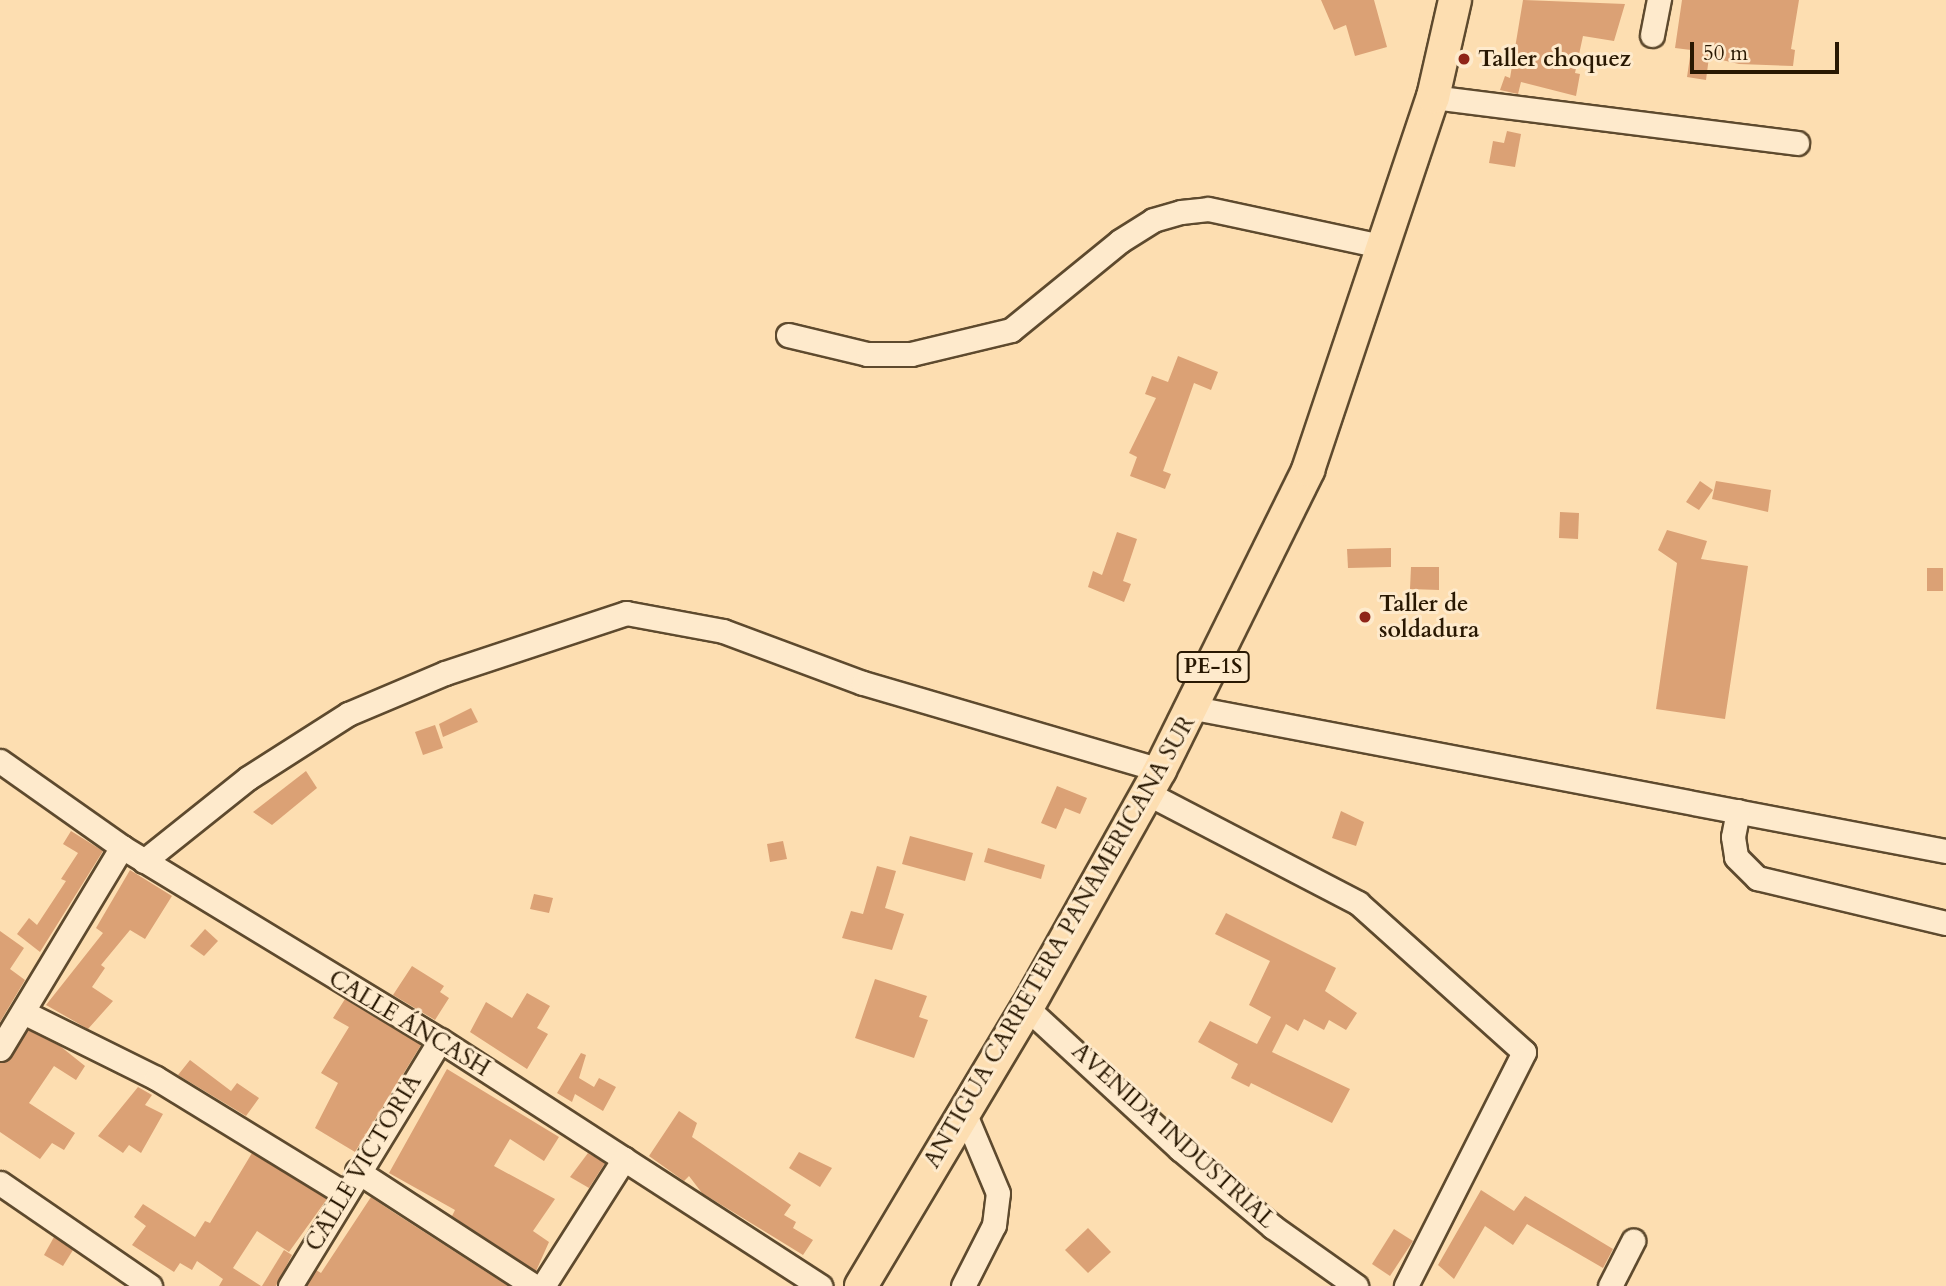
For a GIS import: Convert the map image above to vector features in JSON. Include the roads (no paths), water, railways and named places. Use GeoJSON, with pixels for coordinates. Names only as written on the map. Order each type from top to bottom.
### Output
{"type":"FeatureCollection","features":[{"type":"Feature","properties":{"kind":"highway","name":"ANTIGUA CARRETERA PANAMERICANA SUR"},"geometry":{"type":"LineString","coordinates":[[861,1286],[1027,1008],[1194,708],[1308,470],[1380,246],[1433,97],[1449,8]]}},
{"type":"Feature","properties":{"kind":"street"},"geometry":{"type":"LineString","coordinates":[[1652,35],[1659,0]]}},
{"type":"Feature","properties":{"kind":"street"},"geometry":{"type":"LineString","coordinates":[[1433,97],[1797,143]]}},
{"type":"Feature","properties":{"kind":"street"},"geometry":{"type":"LineString","coordinates":[[788,335],[867,354],[911,354],[1011,330],[1120,241],[1153,220],[1181,212],[1208,209],[1380,246]]}},
{"type":"Feature","properties":{"kind":"street"},"geometry":{"type":"LineString","coordinates":[[144,861],[248,778],[348,714],[445,673],[552,634],[626,613],[723,631],[863,683],[1154,781],[1359,903],[1524,1052],[1406,1286]]}},
{"type":"Feature","properties":{"kind":"street"},"geometry":{"type":"LineString","coordinates":[[1194,708],[1946,851]]}},
{"type":"Feature","properties":{"kind":"street","name":"CALLE ÁNCASH"},"geometry":{"type":"LineString","coordinates":[[0,761],[122,847],[439,1040],[820,1286]]}},
{"type":"Feature","properties":{"kind":"street"},"geometry":{"type":"LineString","coordinates":[[1738,811],[1733,837],[1737,857],[1757,878],[1946,923]]}},
{"type":"Feature","properties":{"kind":"street"},"geometry":{"type":"LineString","coordinates":[[0,1049],[122,847]]}},
{"type":"Feature","properties":{"kind":"street","name":"AVENIDA INDUSTRIAL"},"geometry":{"type":"LineString","coordinates":[[1027,1008],[1180,1149],[1273,1227],[1356,1286]]}},
{"type":"Feature","properties":{"kind":"street"},"geometry":{"type":"LineString","coordinates":[[23,1012],[156,1078],[344,1193]]}},
{"type":"Feature","properties":{"kind":"street","name":"CALLE VICTORIA"},"geometry":{"type":"LineString","coordinates":[[289,1286],[439,1040]]}},
{"type":"Feature","properties":{"kind":"street"},"geometry":{"type":"LineString","coordinates":[[963,1286],[994,1225],[998,1193],[964,1112]]}},
{"type":"Feature","properties":{"kind":"street"},"geometry":{"type":"LineString","coordinates":[[543,1286],[624,1159]]}},
{"type":"Feature","properties":{"kind":"street"},"geometry":{"type":"LineString","coordinates":[[357,1171],[534,1286]]}},
{"type":"Feature","properties":{"kind":"street"},"geometry":{"type":"LineString","coordinates":[[0,1183],[150,1286]]}},
{"type":"Feature","properties":{"kind":"street"},"geometry":{"type":"LineString","coordinates":[[1609,1286],[1633,1241]]}},
{"type":"Feature","properties":{"kind":"place","name":"Taller choquez"},"geometry":{"type":"Point","coordinates":[1464,59]}},
{"type":"Feature","properties":{"kind":"place","name":"Taller de soldadura"},"geometry":{"type":"Point","coordinates":[1365,617]}}]}
